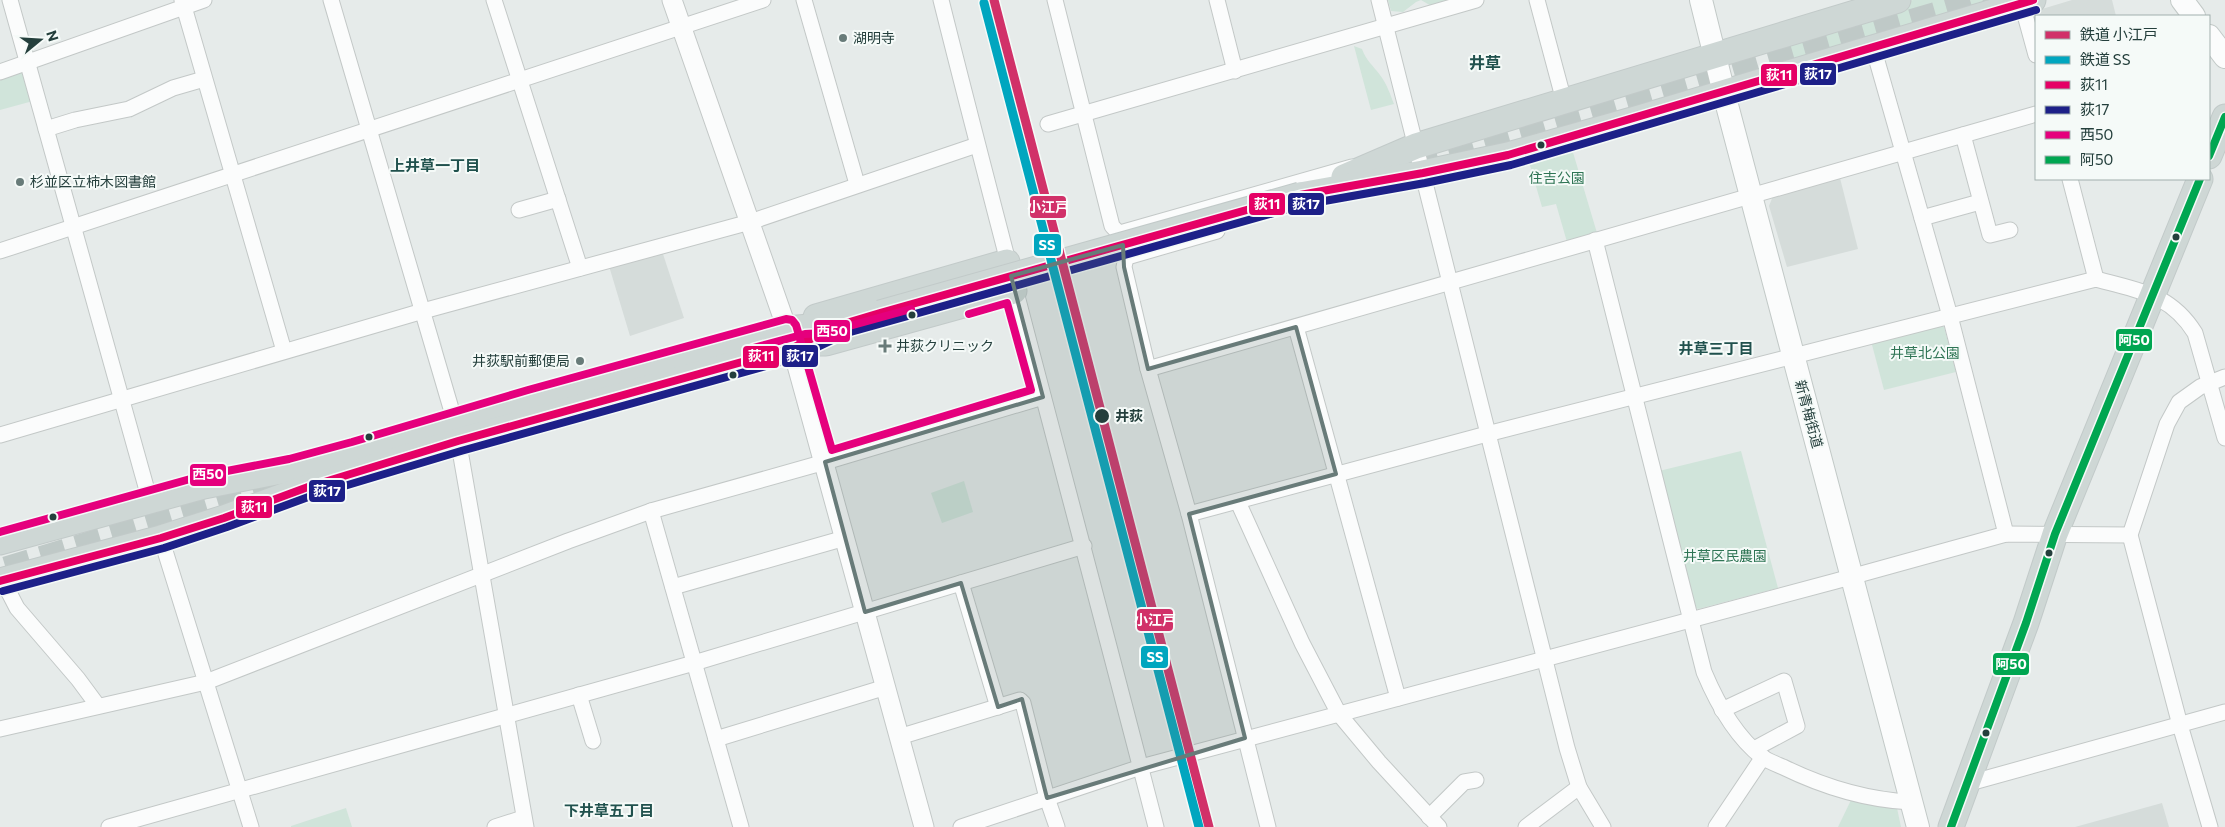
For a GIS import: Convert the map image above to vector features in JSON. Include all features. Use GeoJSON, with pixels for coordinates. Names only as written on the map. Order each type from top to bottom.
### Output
{"type":"FeatureCollection","features":[{"type":"Feature","properties":{"kind":"main road","name":"新青梅街道"},"geometry":{"type":"LineString","coordinates":[[1701,0],[1918,827]]}},
{"type":"Feature","properties":{"kind":"main road"},"geometry":{"type":"LineString","coordinates":[[1,538],[150,502],[204,486],[291,469],[457,431],[1300,195],[1408,163],[1462,132],[1768,40],[1866,4],[1898,0]]}},
{"type":"Feature","properties":{"kind":"main road"},"geometry":{"type":"LineString","coordinates":[[2182,0],[2193,15]]}},
{"type":"Feature","properties":{"kind":"main road"},"geometry":{"type":"LineString","coordinates":[[1408,163],[1470,163],[1563,140],[2028,2]]}},
{"type":"Feature","properties":{"kind":"main road"},"geometry":{"type":"LineString","coordinates":[[2210,38],[2225,57]]}},
{"type":"Feature","properties":{"kind":"main road"},"geometry":{"type":"LineString","coordinates":[[1768,40],[1762,50],[1763,60],[1773,72],[1783,75]]}},
{"type":"Feature","properties":{"kind":"main road"},"geometry":{"type":"LineString","coordinates":[[2210,154],[2225,116]]}},
{"type":"Feature","properties":{"kind":"main road"},"geometry":{"type":"LineString","coordinates":[[1462,132],[1457,140],[1457,148],[1462,157],[1470,163]]}},
{"type":"Feature","properties":{"kind":"main road"},"geometry":{"type":"LineString","coordinates":[[1951,827],[2026,623],[2055,534],[2200,180]]}},
{"type":"Feature","properties":{"kind":"main road"},"geometry":{"type":"LineString","coordinates":[[789,339],[810,318],[1007,262]]}},
{"type":"Feature","properties":{"kind":"main road"},"geometry":{"type":"LineString","coordinates":[[789,339],[826,344],[1014,291]]}},
{"type":"Feature","properties":{"kind":"main road"},"geometry":{"type":"LineString","coordinates":[[1,581],[161,538],[224,518],[457,431]]}},
{"type":"Feature","properties":{"kind":"street"},"geometry":{"type":"LineString","coordinates":[[10,0],[150,502]]}},
{"type":"Feature","properties":{"kind":"street"},"geometry":{"type":"LineString","coordinates":[[0,72],[183,3],[204,0]]}},
{"type":"Feature","properties":{"kind":"street"},"geometry":{"type":"LineString","coordinates":[[331,0],[457,431],[525,822],[494,827]]}},
{"type":"Feature","properties":{"kind":"street"},"geometry":{"type":"LineString","coordinates":[[494,0],[580,268]]}},
{"type":"Feature","properties":{"kind":"street"},"geometry":{"type":"LineString","coordinates":[[672,0],[789,339],[825,462],[924,827]]}},
{"type":"Feature","properties":{"kind":"street"},"geometry":{"type":"LineString","coordinates":[[0,251],[763,0]]}},
{"type":"Feature","properties":{"kind":"street"},"geometry":{"type":"LineString","coordinates":[[804,0],[857,184]]}},
{"type":"Feature","properties":{"kind":"street"},"geometry":{"type":"LineString","coordinates":[[940,0],[1014,291],[1084,546],[1156,827]]}},
{"type":"Feature","properties":{"kind":"street"},"geometry":{"type":"LineString","coordinates":[[1055,0],[1112,226],[1120,233],[1127,258],[1124,267],[1148,369],[1189,514],[1268,827]]}},
{"type":"Feature","properties":{"kind":"street"},"geometry":{"type":"LineString","coordinates":[[1217,0],[1235,70]]}},
{"type":"Feature","properties":{"kind":"street"},"geometry":{"type":"LineString","coordinates":[[1378,0],[1385,26],[1408,163],[1450,282],[1543,659],[1579,787],[1603,827]]}},
{"type":"Feature","properties":{"kind":"street"},"geometry":{"type":"LineString","coordinates":[[1048,124],[1476,0]]}},
{"type":"Feature","properties":{"kind":"street"},"geometry":{"type":"LineString","coordinates":[[1537,0],[1564,100]]}},
{"type":"Feature","properties":{"kind":"street"},"geometry":{"type":"LineString","coordinates":[[2028,2],[2035,48]]}},
{"type":"Feature","properties":{"kind":"street"},"geometry":{"type":"LineString","coordinates":[[183,3],[284,351]]}},
{"type":"Feature","properties":{"kind":"street"},"geometry":{"type":"LineString","coordinates":[[1873,47],[1950,316],[2006,534]]}},
{"type":"Feature","properties":{"kind":"street"},"geometry":{"type":"LineString","coordinates":[[46,129],[75,120],[129,109],[173,88],[204,79]]}},
{"type":"Feature","properties":{"kind":"street"},"geometry":{"type":"LineString","coordinates":[[1148,369],[2035,114]]}},
{"type":"Feature","properties":{"kind":"street"},"geometry":{"type":"LineString","coordinates":[[1963,135],[1990,235],[2010,230]]}},
{"type":"Feature","properties":{"kind":"street"},"geometry":{"type":"LineString","coordinates":[[0,435],[284,351],[750,222],[857,184],[977,145]]}},
{"type":"Feature","properties":{"kind":"street"},"geometry":{"type":"LineString","coordinates":[[1120,233],[1408,163]]}},
{"type":"Feature","properties":{"kind":"street"},"geometry":{"type":"LineString","coordinates":[[1127,258],[1408,163]]}},
{"type":"Feature","properties":{"kind":"street"},"geometry":{"type":"LineString","coordinates":[[2070,180],[2096,279]]}},
{"type":"Feature","properties":{"kind":"street"},"geometry":{"type":"LineString","coordinates":[[519,210],[558,199]]}},
{"type":"Feature","properties":{"kind":"street"},"geometry":{"type":"LineString","coordinates":[[1922,218],[1980,202]]}},
{"type":"Feature","properties":{"kind":"street"},"geometry":{"type":"LineString","coordinates":[[1595,240],[1704,672],[1722,710],[1759,753],[1813,781],[1893,801],[1911,802]]}},
{"type":"Feature","properties":{"kind":"street"},"geometry":{"type":"LineString","coordinates":[[1189,514],[1487,434],[2096,279],[2152,296],[2175,308],[2187,320],[2195,333],[2225,438]]}},
{"type":"Feature","properties":{"kind":"street"},"geometry":{"type":"LineString","coordinates":[[1296,327],[1398,698]]}},
{"type":"Feature","properties":{"kind":"street"},"geometry":{"type":"LineString","coordinates":[[2210,827],[2180,725],[2130,535],[2167,424],[2179,402],[2188,394],[2210,381],[2225,377]]}},
{"type":"Feature","properties":{"kind":"street"},"geometry":{"type":"LineString","coordinates":[[0,729],[206,682],[482,574],[651,511],[825,462],[1043,396]]}},
{"type":"Feature","properties":{"kind":"street"},"geometry":{"type":"LineString","coordinates":[[1238,502],[1302,642],[1339,714],[1379,762],[1434,822],[1464,782],[1476,780]]}},
{"type":"Feature","properties":{"kind":"street"},"geometry":{"type":"LineString","coordinates":[[651,511],[741,827]]}},
{"type":"Feature","properties":{"kind":"street"},"geometry":{"type":"LineString","coordinates":[[961,827],[1140,766],[2006,534],[2130,535]]}},
{"type":"Feature","properties":{"kind":"street"},"geometry":{"type":"LineString","coordinates":[[161,538],[251,827]]}},
{"type":"Feature","properties":{"kind":"street"},"geometry":{"type":"LineString","coordinates":[[673,587],[845,538]]}},
{"type":"Feature","properties":{"kind":"street"},"geometry":{"type":"LineString","coordinates":[[109,827],[134,823],[239,790],[335,765],[507,714],[694,663],[1084,546]]}},
{"type":"Feature","properties":{"kind":"street"},"geometry":{"type":"LineString","coordinates":[[1,581],[17,608],[78,679],[98,706]]}},
{"type":"Feature","properties":{"kind":"street"},"geometry":{"type":"LineString","coordinates":[[960,583],[998,707]]}},
{"type":"Feature","properties":{"kind":"street"},"geometry":{"type":"LineString","coordinates":[[1716,827],[1759,753],[1797,726],[1784,681],[1722,710]]}},
{"type":"Feature","properties":{"kind":"street"},"geometry":{"type":"LineString","coordinates":[[716,739],[886,687]]}},
{"type":"Feature","properties":{"kind":"street"},"geometry":{"type":"LineString","coordinates":[[579,695],[593,741]]}},
{"type":"Feature","properties":{"kind":"street"},"geometry":{"type":"LineString","coordinates":[[899,737],[1020,700],[1023,703],[1047,798],[1057,827]]}},
{"type":"Feature","properties":{"kind":"street"},"geometry":{"type":"LineString","coordinates":[[1966,784],[2225,712]]}},
{"type":"Feature","properties":{"kind":"street"},"geometry":{"type":"LineString","coordinates":[[1526,827],[1579,787]]}},
{"type":"Feature","properties":{"kind":"highlighted area"},"geometry":{"type":"Polygon","coordinates":[[[1123,245],[1124,267],[1148,369],[1296,327],[1336,474],[1189,514],[1245,738],[1047,798],[1022,699],[998,707],[961,583],[865,612],[825,462],[1043,397],[1011,276],[1123,245]]]}},
{"type":"Feature","properties":{"kind":"shaded area"},"geometry":{"type":"Polygon","coordinates":[[[2072,0],[2112,0],[2116,15],[2035,15],[2035,34],[2029,13],[2072,0]]]}},
{"type":"Feature","properties":{"kind":"shaded area"},"geometry":{"type":"Polygon","coordinates":[[[1840,178],[1858,249],[1787,267],[1769,206],[1773,196],[1840,178]]]}},
{"type":"Feature","properties":{"kind":"shaded area"},"geometry":{"type":"Polygon","coordinates":[[[662,251],[684,318],[630,336],[609,266],[662,251]]]}},
{"type":"Feature","properties":{"kind":"shaded area"},"geometry":{"type":"Polygon","coordinates":[[[2162,803],[2169,827],[2075,827],[2162,803]]]}},
{"type":"Feature","properties":{"kind":"green space"},"geometry":{"type":"Polygon","coordinates":[[[1388,0],[1421,0],[1403,12],[1391,11],[1388,0]]]}},
{"type":"Feature","properties":{"kind":"green space"},"geometry":{"type":"Polygon","coordinates":[[[1421,0],[1454,0],[1433,7],[1421,0]]]}},
{"type":"Feature","properties":{"kind":"green space"},"geometry":{"type":"Polygon","coordinates":[[[1913,0],[2012,0],[1897,36],[1888,7],[1913,0]]]}},
{"type":"Feature","properties":{"kind":"green space"},"geometry":{"type":"Polygon","coordinates":[[[1876,12],[1884,39],[1777,64],[1769,56],[1769,48],[1876,12]]]}},
{"type":"Feature","properties":{"kind":"green space"},"geometry":{"type":"Polygon","coordinates":[[[1354,46],[1362,49],[1382,78],[1394,104],[1371,110],[1354,46]]]}},
{"type":"Feature","properties":{"kind":"green space"},"geometry":{"type":"Polygon","coordinates":[[[25,71],[33,101],[0,110],[0,80],[25,71]]]}},
{"type":"Feature","properties":{"kind":"green space","name":"住吉公園"},"geometry":{"type":"Polygon","coordinates":[[[1572,149],[1597,233],[1567,242],[1556,204],[1542,207],[1529,162],[1572,149]]]}},
{"type":"Feature","properties":{"kind":"green space","name":"井草北公園"},"geometry":{"type":"Polygon","coordinates":[[[1939,324],[1944,327],[1956,372],[1884,390],[1871,341],[1939,324]]]}},
{"type":"Feature","properties":{"kind":"green space","name":"井草区民農園"},"geometry":{"type":"Polygon","coordinates":[[[1741,451],[1778,588],[1698,609],[1693,606],[1659,471],[1741,451]]]}},
{"type":"Feature","properties":{"kind":"green space"},"geometry":{"type":"Polygon","coordinates":[[[964,481],[973,512],[942,523],[931,493],[964,481]]]}},
{"type":"Feature","properties":{"kind":"green space"},"geometry":{"type":"Polygon","coordinates":[[[1852,798],[1897,808],[1901,827],[1838,827],[1852,798]]]}},
{"type":"Feature","properties":{"kind":"green space"},"geometry":{"type":"Polygon","coordinates":[[[346,808],[352,827],[291,827],[291,826],[346,808]]]}},
{"type":"Feature","properties":{"kind":"tunnel"},"geometry":{"type":"LineString","coordinates":[[1414,165],[1986,0]]}},
{"type":"Feature","properties":{"kind":"tunnel"},"geometry":{"type":"LineString","coordinates":[[6,569],[279,487]]}},
{"type":"Feature","properties":{"kind":"rail line","name":"小江戸"},"geometry":{"type":"LineString","coordinates":[[994,0],[1209,827]]}},
{"type":"Feature","properties":{"kind":"rail line","name":"SS"},"geometry":{"type":"LineString","coordinates":[[984,3],[1199,827]]}},
{"type":"Feature","properties":{"kind":"transit line","name":"荻11"},"geometry":{"type":"LineString","coordinates":[[0,581],[161,538],[224,518],[308,487],[458,441],[792,348],[843,324],[880,313],[1300,195],[1423,173],[1508,155],[2033,0]]}},
{"type":"Feature","properties":{"kind":"transit line","name":"荻17"},"geometry":{"type":"LineString","coordinates":[[3,591],[164,548],[311,496],[461,451],[795,358],[847,333],[1302,205],[1425,183],[1511,165],[2036,10]]}},
{"type":"Feature","properties":{"kind":"transit line","name":"阿50"},"geometry":{"type":"LineString","coordinates":[[2210,154],[2225,117]]}},
{"type":"Feature","properties":{"kind":"transit line","name":"阿50"},"geometry":{"type":"LineString","coordinates":[[1951,827],[2026,623],[2055,534],[2200,180]]}},
{"type":"Feature","properties":{"kind":"transit line","name":"西50"},"geometry":{"type":"LineString","coordinates":[[0,532],[201,476],[289,459],[352,442],[528,390],[786,319],[792,320],[796,325],[832,450],[1031,390],[1007,303],[969,314]]}},
{"type":"Feature","properties":{"kind":"transit line","name":"西50"},"geometry":{"type":"LineString","coordinates":[[753,348],[805,334],[824,333],[911,309]]}},
{"type":"Feature","properties":{"kind":"place","name":"湖明寺"},"geometry":{"type":"Point","coordinates":[843,38]}},
{"type":"Feature","properties":{"kind":"place","name":"杉並区立柿木図書館"},"geometry":{"type":"Point","coordinates":[20,182]}},
{"type":"Feature","properties":{"kind":"place","name":"井荻クリニック"},"geometry":{"type":"Point","coordinates":[885,346]}},
{"type":"Feature","properties":{"kind":"place","name":"井荻駅前郵便局"},"geometry":{"type":"Point","coordinates":[580,361]}},
{"type":"Feature","properties":{"kind":"place","name":"井荻"},"geometry":{"type":"Point","coordinates":[1102,416]}},
{"type":"Feature","properties":{"kind":"district","name":"井草"},"geometry":{"type":"Point","coordinates":[1485,63]}},
{"type":"Feature","properties":{"kind":"district","name":"上井草一丁目"},"geometry":{"type":"Point","coordinates":[435,166]}},
{"type":"Feature","properties":{"kind":"district","name":"井草三丁目"},"geometry":{"type":"Point","coordinates":[1716,349]}},
{"type":"Feature","properties":{"kind":"district","name":"下井草五丁目"},"geometry":{"type":"Point","coordinates":[609,811]}}]}
